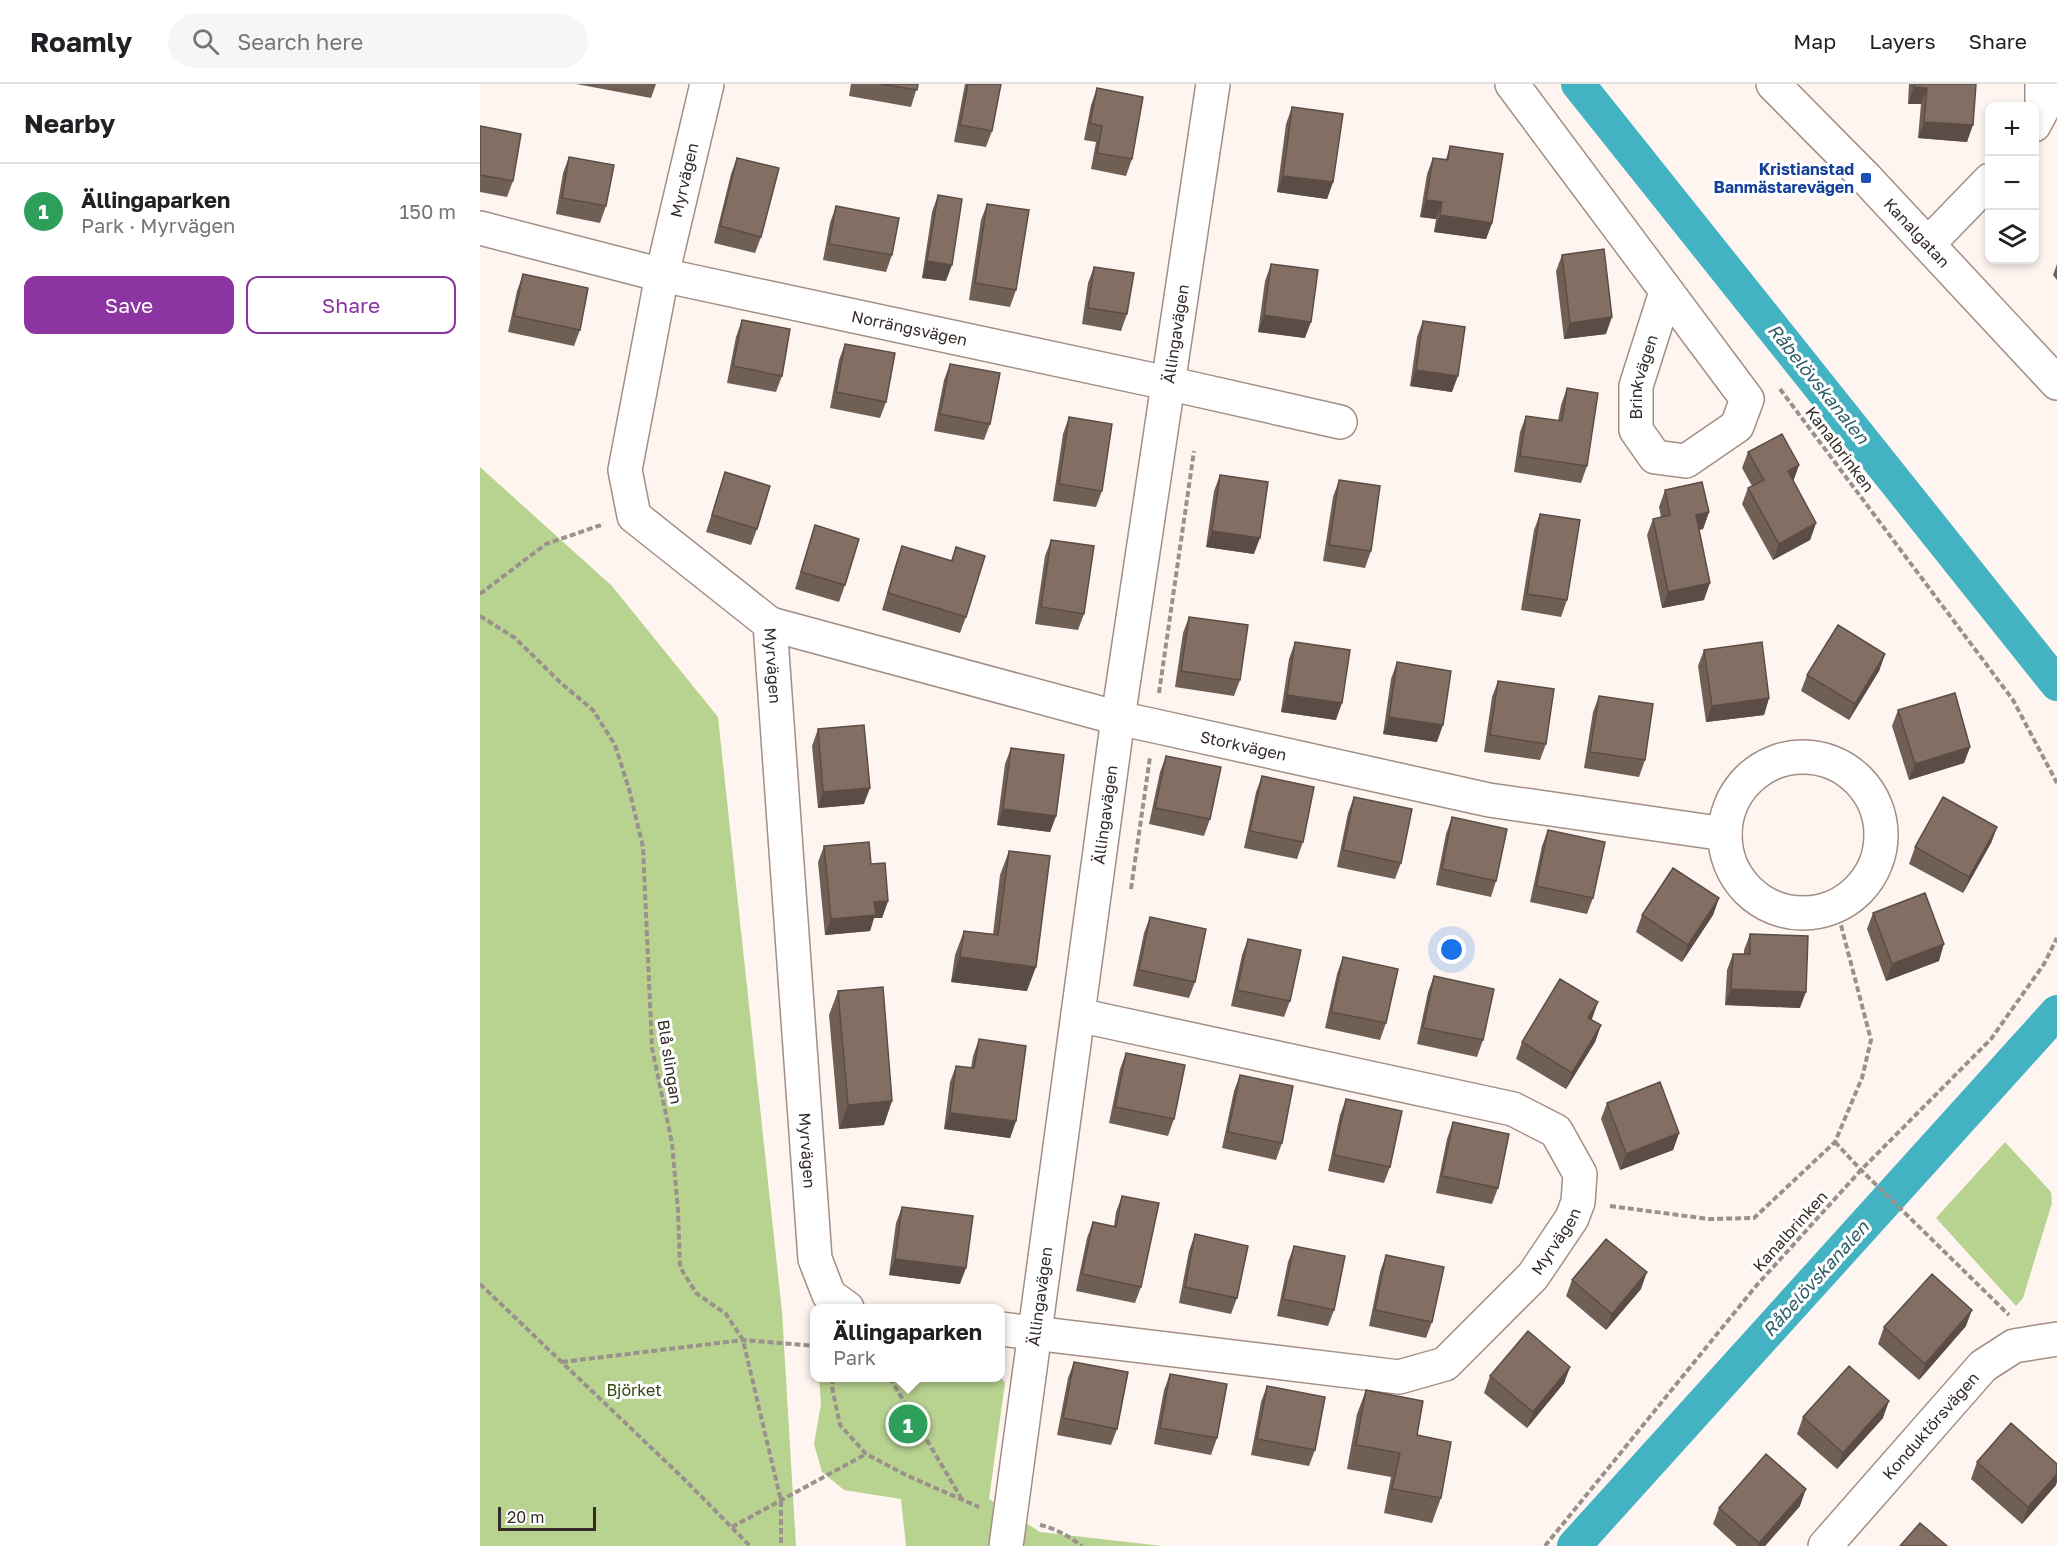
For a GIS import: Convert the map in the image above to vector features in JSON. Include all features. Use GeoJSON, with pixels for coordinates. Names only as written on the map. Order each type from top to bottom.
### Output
{"type":"FeatureCollection","features":[{"type":"Feature","properties":{"kind":"street","name":"Myrvägen"},"geometry":{"type":"LineString","coordinates":[[707,84],[662,275],[625,470],[634,516],[770,624],[815,1259],[829,1295],[841,1304]]}},
{"type":"Feature","properties":{"kind":"street","name":"Ällingavägen"},"geometry":{"type":"LineString","coordinates":[[1007,1533],[1118,718],[1213,84]]}},
{"type":"Feature","properties":{"kind":"street","name":"Brinkvägen"},"geometry":{"type":"LineString","coordinates":[[1512,84],[1746,399],[1737,426],[1686,461],[1655,457],[1636,430],[1636,386],[1666,292]]}},
{"type":"Feature","properties":{"kind":"street","name":"Kanalgatan"},"geometry":{"type":"LineString","coordinates":[[1773,84],[1928,244],[2057,383]]}},
{"type":"Feature","properties":{"kind":"street"},"geometry":{"type":"LineString","coordinates":[[2039,116],[2042,110],[2042,84]]}},
{"type":"Feature","properties":{"kind":"street"},"geometry":{"type":"LineString","coordinates":[[1928,244],[1985,184]]}},
{"type":"Feature","properties":{"kind":"street","name":"Norrängsvägen"},"geometry":{"type":"LineString","coordinates":[[480,228],[662,275],[1340,422]]}},
{"type":"Feature","properties":{"kind":"street","name":"Storkvägen"},"geometry":{"type":"LineString","coordinates":[[770,624],[1118,718],[1489,800],[1725,834]]}},
{"type":"Feature","properties":{"kind":"street"},"geometry":{"type":"LineString","coordinates":[[1797,757],[1828,761],[1845,769],[1864,786],[1872,797],[1880,821],[1881,834],[1877,860],[1866,882],[1847,900],[1836,906],[1817,912],[1784,911],[1760,901],[1734,872],[1725,847],[1730,809],[1742,786],[1761,769],[1772,763],[1797,757]]}},
{"type":"Feature","properties":{"kind":"street","name":"Myrvägen"},"geometry":{"type":"LineString","coordinates":[[1005,1329],[1399,1377],[1445,1364],[1533,1276],[1572,1218],[1578,1202],[1580,1174],[1556,1131],[1513,1109],[1078,1016]]}},
{"type":"Feature","properties":{"kind":"street","name":"Konduktörsvägen"},"geometry":{"type":"LineString","coordinates":[[1825,1546],[1983,1366],[2014,1346],[2057,1339]]}},
{"type":"Feature","properties":{"kind":"path","name":"Kanalbrinken"},"geometry":{"type":"LineString","coordinates":[[1773,380],[2013,700],[2057,783]]}},
{"type":"Feature","properties":{"kind":"path"},"geometry":{"type":"LineString","coordinates":[[480,594],[546,544],[598,525],[634,516]]}},
{"type":"Feature","properties":{"kind":"path","name":"Blå slingan"},"geometry":{"type":"LineString","coordinates":[[480,616],[515,638],[562,684],[593,710],[615,745],[629,789],[643,847],[652,1048],[672,1143],[680,1267],[696,1293],[726,1314],[743,1340],[781,1501],[781,1546]]}},
{"type":"Feature","properties":{"kind":"path"},"geometry":{"type":"LineString","coordinates":[[1578,1202],[1709,1220],[1754,1218],[1835,1142],[1862,1078],[1871,1040],[1836,906]]}},
{"type":"Feature","properties":{"kind":"path","name":"Kanalbrinken"},"geometry":{"type":"LineString","coordinates":[[1545,1546],[1756,1286],[1861,1170],[1991,1039],[2044,964],[2057,938]]}},
{"type":"Feature","properties":{"kind":"path"},"geometry":{"type":"LineString","coordinates":[[1835,1142],[2006,1312],[2020,1328],[2014,1346]]}},
{"type":"Feature","properties":{"kind":"path"},"geometry":{"type":"LineString","coordinates":[[480,1284],[750,1546]]}},
{"type":"Feature","properties":{"kind":"path"},"geometry":{"type":"LineString","coordinates":[[561,1362],[743,1340],[810,1346]]}},
{"type":"Feature","properties":{"kind":"path"},"geometry":{"type":"LineString","coordinates":[[832,1382],[840,1425],[866,1454],[963,1501],[1007,1533],[1048,1527],[1074,1539],[1082,1546]]}},
{"type":"Feature","properties":{"kind":"path"},"geometry":{"type":"LineString","coordinates":[[893,1382],[963,1501]]}},
{"type":"Feature","properties":{"kind":"path"},"geometry":{"type":"LineString","coordinates":[[732,1527],[866,1454]]}},
{"type":"Feature","properties":{"kind":"green space","name":"Björket"},"geometry":{"type":"Polygon","coordinates":[[[480,467],[612,586],[718,717],[782,1312],[796,1546],[480,1546],[480,467]]]}},
{"type":"Feature","properties":{"kind":"green space"},"geometry":{"type":"Polygon","coordinates":[[[2005,1142],[2051,1192],[2052,1203],[2023,1298],[2016,1306],[1936,1218],[2005,1142]]]}},
{"type":"Feature","properties":{"kind":"green space"},"geometry":{"type":"Polygon","coordinates":[[[819,1382],[1004,1382],[989,1499],[1040,1532],[1162,1546],[906,1546],[901,1499],[844,1490],[822,1472],[814,1444],[821,1404],[819,1382]]]}},
{"type":"Feature","properties":{"kind":"building"},"geometry":{"type":"Polygon","coordinates":[[[881,84],[918,84],[917,90],[881,84]]]}},
{"type":"Feature","properties":{"kind":"building"},"geometry":{"type":"Polygon","coordinates":[[[968,84],[1001,84],[992,131],[960,125],[968,84]]]}},
{"type":"Feature","properties":{"kind":"building"},"geometry":{"type":"Polygon","coordinates":[[[1914,84],[1976,84],[1973,125],[1924,122],[1927,88],[1914,87],[1914,84]]]}},
{"type":"Feature","properties":{"kind":"building"},"geometry":{"type":"Polygon","coordinates":[[[1097,88],[1143,97],[1132,159],[1097,153],[1102,126],[1090,123],[1097,88]]]}},
{"type":"Feature","properties":{"kind":"building"},"geometry":{"type":"Polygon","coordinates":[[[1292,107],[1343,114],[1333,182],[1283,176],[1292,107]]]}},
{"type":"Feature","properties":{"kind":"building"},"geometry":{"type":"Polygon","coordinates":[[[480,126],[521,134],[513,181],[480,175],[480,126]]]}},
{"type":"Feature","properties":{"kind":"building"},"geometry":{"type":"Polygon","coordinates":[[[1450,146],[1503,154],[1492,223],[1440,215],[1442,202],[1426,200],[1433,158],[1448,160],[1450,146]]]}},
{"type":"Feature","properties":{"kind":"building"},"geometry":{"type":"Polygon","coordinates":[[[569,157],[614,165],[606,206],[562,198],[569,157]]]}},
{"type":"Feature","properties":{"kind":"building"},"geometry":{"type":"Polygon","coordinates":[[[737,158],[779,168],[761,237],[720,226],[737,158]]]}},
{"type":"Feature","properties":{"kind":"building"},"geometry":{"type":"Polygon","coordinates":[[[938,195],[962,199],[952,265],[927,261],[938,195]]]}},
{"type":"Feature","properties":{"kind":"building"},"geometry":{"type":"Polygon","coordinates":[[[987,204],[1029,210],[1016,290],[975,283],[987,204]]]}},
{"type":"Feature","properties":{"kind":"building"},"geometry":{"type":"Polygon","coordinates":[[[836,206],[899,218],[892,255],[829,244],[836,206]]]}},
{"type":"Feature","properties":{"kind":"building"},"geometry":{"type":"Polygon","coordinates":[[[1604,249],[1612,317],[1570,323],[1562,255],[1604,249]]]}},
{"type":"Feature","properties":{"kind":"building"},"geometry":{"type":"Polygon","coordinates":[[[1271,264],[1318,270],[1311,322],[1264,315],[1271,264]]]}},
{"type":"Feature","properties":{"kind":"building"},"geometry":{"type":"Polygon","coordinates":[[[1094,267],[1134,273],[1127,314],[1088,308],[1094,267]]]}},
{"type":"Feature","properties":{"kind":"building"},"geometry":{"type":"Polygon","coordinates":[[[523,274],[588,288],[580,330],[514,316],[523,274]]]}},
{"type":"Feature","properties":{"kind":"building"},"geometry":{"type":"Polygon","coordinates":[[[742,320],[790,329],[782,376],[733,366],[742,320]]]}},
{"type":"Feature","properties":{"kind":"building"},"geometry":{"type":"Polygon","coordinates":[[[1423,321],[1465,327],[1458,376],[1416,370],[1423,321]]]}},
{"type":"Feature","properties":{"kind":"building"},"geometry":{"type":"Polygon","coordinates":[[[845,344],[895,353],[886,402],[836,392],[845,344]]]}},
{"type":"Feature","properties":{"kind":"building"},"geometry":{"type":"Polygon","coordinates":[[[950,364],[1000,373],[990,424],[940,414],[950,364]]]}},
{"type":"Feature","properties":{"kind":"building"},"geometry":{"type":"Polygon","coordinates":[[[1567,388],[1598,393],[1587,466],[1520,456],[1526,416],[1562,421],[1567,388]]]}},
{"type":"Feature","properties":{"kind":"building"},"geometry":{"type":"Polygon","coordinates":[[[1069,417],[1112,424],[1102,491],[1059,484],[1069,417]]]}},
{"type":"Feature","properties":{"kind":"building"},"geometry":{"type":"Polygon","coordinates":[[[1782,434],[1799,465],[1788,471],[1816,523],[1779,544],[1748,488],[1764,480],[1748,452],[1782,434]]]}},
{"type":"Feature","properties":{"kind":"building"},"geometry":{"type":"Polygon","coordinates":[[[725,472],[770,486],[757,529],[712,515],[725,472]]]}},
{"type":"Feature","properties":{"kind":"building"},"geometry":{"type":"Polygon","coordinates":[[[1220,475],[1268,482],[1260,538],[1212,531],[1220,475]]]}},
{"type":"Feature","properties":{"kind":"building"},"geometry":{"type":"Polygon","coordinates":[[[1339,480],[1380,486],[1371,551],[1329,545],[1339,480]]]}},
{"type":"Feature","properties":{"kind":"building"},"geometry":{"type":"Polygon","coordinates":[[[1702,482],[1709,512],[1696,515],[1710,583],[1668,592],[1653,519],[1670,515],[1665,490],[1702,482]]]}},
{"type":"Feature","properties":{"kind":"building"},"geometry":{"type":"Polygon","coordinates":[[[1540,514],[1580,520],[1567,600],[1527,594],[1540,514]]]}},
{"type":"Feature","properties":{"kind":"building"},"geometry":{"type":"Polygon","coordinates":[[[815,525],[859,539],[845,585],[801,572],[815,525]]]}},
{"type":"Feature","properties":{"kind":"building"},"geometry":{"type":"Polygon","coordinates":[[[1051,540],[1094,546],[1084,614],[1041,607],[1051,540]]]}},
{"type":"Feature","properties":{"kind":"building"},"geometry":{"type":"Polygon","coordinates":[[[902,546],[952,561],[956,547],[985,556],[966,617],[888,593],[902,546]]]}},
{"type":"Feature","properties":{"kind":"building"},"geometry":{"type":"Polygon","coordinates":[[[1189,617],[1248,625],[1240,680],[1181,671],[1189,617]]]}},
{"type":"Feature","properties":{"kind":"building"},"geometry":{"type":"Polygon","coordinates":[[[1838,625],[1885,654],[1855,704],[1807,675],[1838,625]]]}},
{"type":"Feature","properties":{"kind":"building"},"geometry":{"type":"Polygon","coordinates":[[[1295,642],[1350,650],[1342,703],[1287,695],[1295,642]]]}},
{"type":"Feature","properties":{"kind":"building"},"geometry":{"type":"Polygon","coordinates":[[[1762,642],[1769,698],[1712,706],[1704,650],[1762,642]]]}},
{"type":"Feature","properties":{"kind":"building"},"geometry":{"type":"Polygon","coordinates":[[[1397,662],[1451,671],[1443,725],[1389,717],[1397,662]]]}},
{"type":"Feature","properties":{"kind":"building"},"geometry":{"type":"Polygon","coordinates":[[[1498,681],[1554,689],[1546,744],[1490,735],[1498,681]]]}},
{"type":"Feature","properties":{"kind":"building"},"geometry":{"type":"Polygon","coordinates":[[[1955,693],[1970,747],[1915,764],[1898,710],[1955,693]]]}},
{"type":"Feature","properties":{"kind":"building"},"geometry":{"type":"Polygon","coordinates":[[[1599,696],[1653,704],[1645,760],[1590,752],[1599,696]]]}},
{"type":"Feature","properties":{"kind":"building"},"geometry":{"type":"Polygon","coordinates":[[[864,725],[870,788],[823,792],[818,729],[864,725]]]}},
{"type":"Feature","properties":{"kind":"building"},"geometry":{"type":"Polygon","coordinates":[[[1011,748],[1064,755],[1056,816],[1003,809],[1011,748]]]}},
{"type":"Feature","properties":{"kind":"building"},"geometry":{"type":"Polygon","coordinates":[[[1166,756],[1221,767],[1210,819],[1155,808],[1166,756]]]}},
{"type":"Feature","properties":{"kind":"building"},"geometry":{"type":"Polygon","coordinates":[[[1262,776],[1314,787],[1303,842],[1250,831],[1262,776]]]}},
{"type":"Feature","properties":{"kind":"building"},"geometry":{"type":"Polygon","coordinates":[[[1354,797],[1412,809],[1401,863],[1343,850],[1354,797]]]}},
{"type":"Feature","properties":{"kind":"building"},"geometry":{"type":"Polygon","coordinates":[[[1943,797],[1997,827],[1969,877],[1915,847],[1943,797]]]}},
{"type":"Feature","properties":{"kind":"building"},"geometry":{"type":"Polygon","coordinates":[[[1452,817],[1507,829],[1496,881],[1442,869],[1452,817]]]}},
{"type":"Feature","properties":{"kind":"building"},"geometry":{"type":"Polygon","coordinates":[[[1548,830],[1605,842],[1593,898],[1536,886],[1548,830]]]}},
{"type":"Feature","properties":{"kind":"building"},"geometry":{"type":"Polygon","coordinates":[[[869,842],[871,864],[885,863],[888,901],[874,902],[876,915],[831,919],[824,846],[869,842]]]}},
{"type":"Feature","properties":{"kind":"building"},"geometry":{"type":"Polygon","coordinates":[[[1009,851],[1050,856],[1036,967],[960,957],[964,931],[998,935],[1009,851]]]}},
{"type":"Feature","properties":{"kind":"building"},"geometry":{"type":"Polygon","coordinates":[[[1673,868],[1719,898],[1688,945],[1642,915],[1673,868]]]}},
{"type":"Feature","properties":{"kind":"building"},"geometry":{"type":"Polygon","coordinates":[[[1925,893],[1944,944],[1892,964],[1873,913],[1925,893]]]}},
{"type":"Feature","properties":{"kind":"building"},"geometry":{"type":"Polygon","coordinates":[[[1150,917],[1206,929],[1195,982],[1139,970],[1150,917]]]}},
{"type":"Feature","properties":{"kind":"building"},"geometry":{"type":"Polygon","coordinates":[[[1750,934],[1808,936],[1806,992],[1731,989],[1733,954],[1750,954],[1750,934]]]}},
{"type":"Feature","properties":{"kind":"building"},"geometry":{"type":"Polygon","coordinates":[[[1248,939],[1301,950],[1290,1001],[1237,990],[1248,939]]]}},
{"type":"Feature","properties":{"kind":"building"},"geometry":{"type":"Polygon","coordinates":[[[1343,957],[1398,969],[1386,1023],[1331,1012],[1343,957]]]}},
{"type":"Feature","properties":{"kind":"building"},"geometry":{"type":"Polygon","coordinates":[[[1434,976],[1494,989],[1483,1040],[1423,1028],[1434,976]]]}},
{"type":"Feature","properties":{"kind":"building"},"geometry":{"type":"Polygon","coordinates":[[[1560,979],[1598,1002],[1588,1018],[1601,1025],[1572,1073],[1522,1042],[1560,979]]]}},
{"type":"Feature","properties":{"kind":"building"},"geometry":{"type":"Polygon","coordinates":[[[883,987],[892,1101],[848,1105],[838,991],[883,987]]]}},
{"type":"Feature","properties":{"kind":"building"},"geometry":{"type":"Polygon","coordinates":[[[979,1039],[1026,1046],[1016,1121],[950,1113],[956,1066],[974,1068],[979,1039]]]}},
{"type":"Feature","properties":{"kind":"building"},"geometry":{"type":"Polygon","coordinates":[[[1126,1053],[1185,1065],[1174,1119],[1115,1107],[1126,1053]]]}},
{"type":"Feature","properties":{"kind":"building"},"geometry":{"type":"Polygon","coordinates":[[[1240,1075],[1293,1086],[1282,1143],[1228,1132],[1240,1075]]]}},
{"type":"Feature","properties":{"kind":"building"},"geometry":{"type":"Polygon","coordinates":[[[1660,1082],[1679,1133],[1626,1154],[1607,1103],[1660,1082]]]}},
{"type":"Feature","properties":{"kind":"building"},"geometry":{"type":"Polygon","coordinates":[[[1346,1099],[1402,1111],[1390,1167],[1334,1155],[1346,1099]]]}},
{"type":"Feature","properties":{"kind":"building"},"geometry":{"type":"Polygon","coordinates":[[[1453,1122],[1509,1134],[1498,1188],[1442,1176],[1453,1122]]]}},
{"type":"Feature","properties":{"kind":"building"},"geometry":{"type":"Polygon","coordinates":[[[1122,1196],[1159,1203],[1141,1287],[1082,1274],[1093,1222],[1116,1227],[1122,1196]]]}},
{"type":"Feature","properties":{"kind":"building"},"geometry":{"type":"Polygon","coordinates":[[[902,1207],[973,1216],[966,1268],[895,1259],[902,1207]]]}},
{"type":"Feature","properties":{"kind":"building"},"geometry":{"type":"Polygon","coordinates":[[[1195,1234],[1248,1246],[1237,1298],[1185,1287],[1195,1234]]]}},
{"type":"Feature","properties":{"kind":"building"},"geometry":{"type":"Polygon","coordinates":[[[1606,1239],[1647,1272],[1612,1314],[1572,1280],[1606,1239]]]}},
{"type":"Feature","properties":{"kind":"building"},"geometry":{"type":"Polygon","coordinates":[[[1294,1246],[1345,1256],[1334,1310],[1283,1299],[1294,1246]]]}},
{"type":"Feature","properties":{"kind":"building"},"geometry":{"type":"Polygon","coordinates":[[[1386,1255],[1444,1267],[1432,1322],[1375,1310],[1386,1255]]]}},
{"type":"Feature","properties":{"kind":"building"},"geometry":{"type":"Polygon","coordinates":[[[1932,1274],[1972,1310],[1925,1364],[1884,1327],[1932,1274]]]}},
{"type":"Feature","properties":{"kind":"building"},"geometry":{"type":"Polygon","coordinates":[[[1528,1331],[1570,1367],[1533,1412],[1490,1376],[1528,1331]]]}},
{"type":"Feature","properties":{"kind":"building"},"geometry":{"type":"Polygon","coordinates":[[[1074,1362],[1128,1372],[1117,1429],[1063,1418],[1074,1362]]]}},
{"type":"Feature","properties":{"kind":"building"},"geometry":{"type":"Polygon","coordinates":[[[1849,1366],[1889,1401],[1843,1453],[1803,1417],[1849,1366]]]}},
{"type":"Feature","properties":{"kind":"building"},"geometry":{"type":"Polygon","coordinates":[[[1170,1374],[1227,1384],[1217,1438],[1160,1428],[1170,1374]]]}},
{"type":"Feature","properties":{"kind":"building"},"geometry":{"type":"Polygon","coordinates":[[[1267,1386],[1325,1397],[1315,1450],[1257,1439],[1267,1386]]]}},
{"type":"Feature","properties":{"kind":"building"},"geometry":{"type":"Polygon","coordinates":[[[1366,1390],[1423,1401],[1417,1435],[1451,1442],[1441,1498],[1392,1489],[1400,1453],[1356,1445],[1366,1390]]]}},
{"type":"Feature","properties":{"kind":"building"},"geometry":{"type":"Polygon","coordinates":[[[2011,1423],[2057,1464],[2057,1474],[2028,1507],[1977,1462],[2011,1423]]]}},
{"type":"Feature","properties":{"kind":"building"},"geometry":{"type":"Polygon","coordinates":[[[1766,1454],[1806,1489],[1759,1543],[1719,1508],[1766,1454]]]}},
{"type":"Feature","properties":{"kind":"building"},"geometry":{"type":"Polygon","coordinates":[[[1920,1523],[1947,1546],[1900,1546],[1920,1523]]]}},
{"type":"Feature","properties":{"kind":"waterway","name":"Råbelövskanalen"},"geometry":{"type":"LineString","coordinates":[[1578,84],[2057,684]]}},
{"type":"Feature","properties":{"kind":"waterway","name":"Råbelövskanalen"},"geometry":{"type":"LineString","coordinates":[[1574,1546],[2057,1012]]}},
{"type":"Feature","properties":{"kind":"place","name":"Kristianstad Banmästarevägen"},"geometry":{"type":"Point","coordinates":[1866,178]}},
{"type":"Feature","properties":{"kind":"place","name":"Ällingaparken"},"geometry":{"type":"Point","coordinates":[908,1424]}}]}
